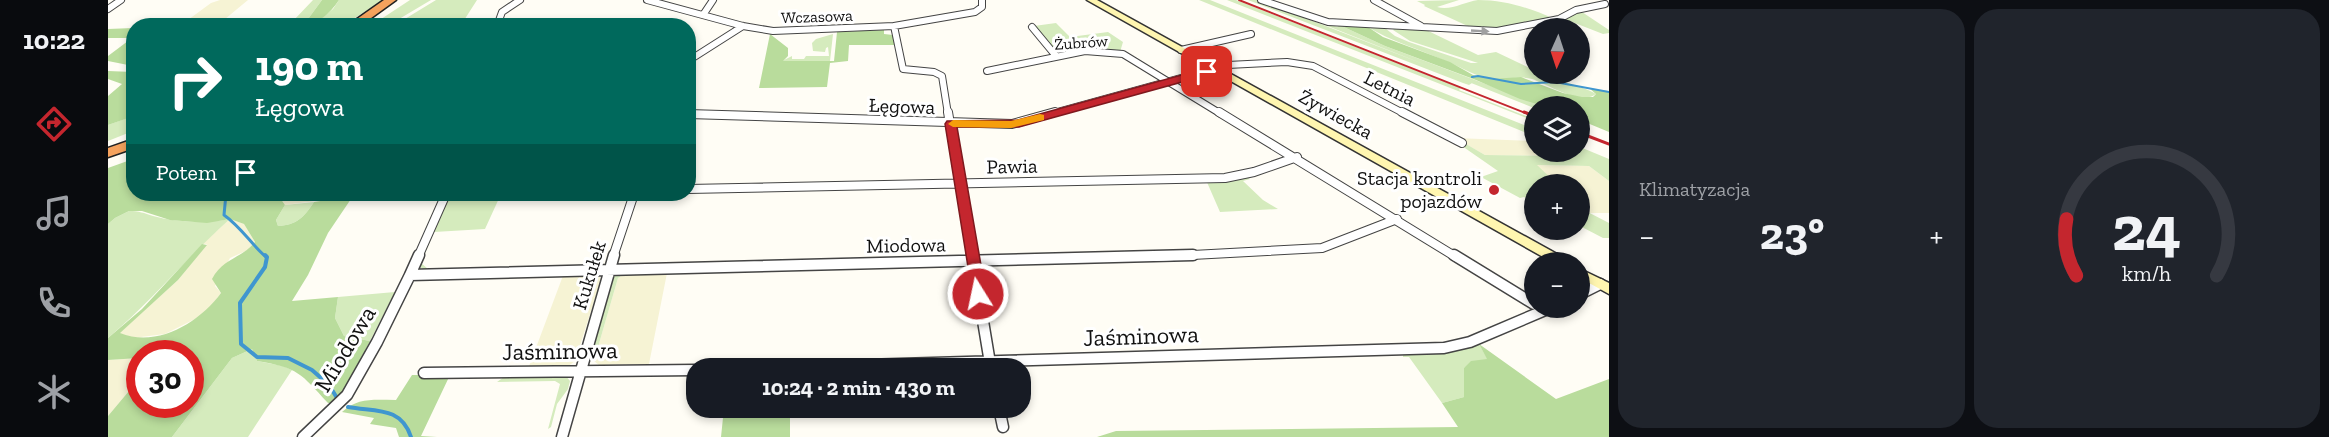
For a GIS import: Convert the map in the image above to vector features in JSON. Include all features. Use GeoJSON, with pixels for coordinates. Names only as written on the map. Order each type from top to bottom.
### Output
{"type":"FeatureCollection","features":[{"type":"Feature","properties":{"kind":"highway"},"geometry":{"type":"LineString","coordinates":[[364,18],[391,0]]}},
{"type":"Feature","properties":{"kind":"highway"},"geometry":{"type":"LineString","coordinates":[[376,18],[402,0]]}},
{"type":"Feature","properties":{"kind":"highway"},"geometry":{"type":"LineString","coordinates":[[108,145],[126,138]]}},
{"type":"Feature","properties":{"kind":"highway"},"geometry":{"type":"LineString","coordinates":[[108,153],[126,146]]}},
{"type":"Feature","properties":{"kind":"main road","name":"Żywiecka"},"geometry":{"type":"LineString","coordinates":[[1091,0],[1543,252]]}},
{"type":"Feature","properties":{"kind":"main road"},"geometry":{"type":"LineString","coordinates":[[1590,279],[1604,287]]}},
{"type":"Feature","properties":{"kind":"street"},"geometry":{"type":"LineString","coordinates":[[108,9],[121,0]]}},
{"type":"Feature","properties":{"kind":"street"},"geometry":{"type":"LineString","coordinates":[[500,18],[502,12],[520,0]]}},
{"type":"Feature","properties":{"kind":"street","name":"Wczasowa"},"geometry":{"type":"LineString","coordinates":[[647,0],[743,26],[786,31],[894,26],[975,12],[982,7],[982,0]]}},
{"type":"Feature","properties":{"kind":"street"},"geometry":{"type":"LineString","coordinates":[[703,15],[713,0]]}},
{"type":"Feature","properties":{"kind":"street"},"geometry":{"type":"LineString","coordinates":[[1261,0],[1322,21],[1481,31],[1506,30],[1559,18],[1576,9],[1607,5]]}},
{"type":"Feature","properties":{"kind":"street"},"geometry":{"type":"LineString","coordinates":[[1374,0],[1422,27]]}},
{"type":"Feature","properties":{"kind":"street"},"geometry":{"type":"LineString","coordinates":[[1591,0],[1607,5]]}},
{"type":"Feature","properties":{"kind":"street"},"geometry":{"type":"LineString","coordinates":[[696,57],[743,26]]}},
{"type":"Feature","properties":{"kind":"street"},"geometry":{"type":"LineString","coordinates":[[894,26],[903,69],[941,74],[990,358]]}},
{"type":"Feature","properties":{"kind":"street"},"geometry":{"type":"LineString","coordinates":[[1032,27],[1056,56]]}},
{"type":"Feature","properties":{"kind":"street"},"geometry":{"type":"LineString","coordinates":[[1181,50],[1251,34]]}},
{"type":"Feature","properties":{"kind":"street","name":"Żubrów"},"geometry":{"type":"LineString","coordinates":[[987,71],[1090,51],[1119,53],[1171,81],[1524,297]]}},
{"type":"Feature","properties":{"kind":"street","name":"Łęgowa"},"geometry":{"type":"LineString","coordinates":[[696,114],[951,124],[1019,123],[1215,69],[1251,63],[1304,63]]}},
{"type":"Feature","properties":{"kind":"street","name":"Letnia"},"geometry":{"type":"LineString","coordinates":[[1304,63],[1462,143]]}},
{"type":"Feature","properties":{"kind":"street","name":"Pawia"},"geometry":{"type":"LineString","coordinates":[[696,189],[1225,178],[1254,172],[1297,158]]}},
{"type":"Feature","properties":{"kind":"street","name":"Miodowa"},"geometry":{"type":"LineString","coordinates":[[303,437],[347,395],[377,342],[443,201]]}},
{"type":"Feature","properties":{"kind":"street","name":"Kukułek"},"geometry":{"type":"LineString","coordinates":[[562,437],[609,269],[632,201]]}},
{"type":"Feature","properties":{"kind":"street","name":"Miodowa"},"geometry":{"type":"LineString","coordinates":[[410,275],[1145,258],[1310,250],[1339,242],[1397,219]]}},
{"type":"Feature","properties":{"kind":"street","name":"Jaśminowa"},"geometry":{"type":"LineString","coordinates":[[1031,363],[1444,348],[1470,342],[1524,318]]}},
{"type":"Feature","properties":{"kind":"street","name":"Jaśminowa"},"geometry":{"type":"LineString","coordinates":[[424,373],[686,370]]}},
{"type":"Feature","properties":{"kind":"street"},"geometry":{"type":"LineString","coordinates":[[1002,418],[1004,427]]}},
{"type":"Feature","properties":{"kind":"shaded area"},"geometry":{"type":"Polygon","coordinates":[[[220,0],[248,0],[226,18],[191,18],[211,3],[220,0]]]}},
{"type":"Feature","properties":{"kind":"shaded area"},"geometry":{"type":"Polygon","coordinates":[[[1455,138],[1524,141],[1524,155],[1485,155],[1455,138]]]}},
{"type":"Feature","properties":{"kind":"shaded area"},"geometry":{"type":"Polygon","coordinates":[[[1536,165],[1589,166],[1609,181],[1609,213],[1590,213],[1590,174],[1546,174],[1536,165]]]}},
{"type":"Feature","properties":{"kind":"shaded area"},"geometry":{"type":"Polygon","coordinates":[[[282,201],[315,201],[285,205],[282,201]]]}},
{"type":"Feature","properties":{"kind":"shaded area"},"geometry":{"type":"Polygon","coordinates":[[[230,219],[244,224],[255,242],[248,250],[230,258],[215,286],[221,293],[213,304],[199,317],[165,334],[133,338],[119,333],[178,280],[207,244],[202,244],[230,219]]]}},
{"type":"Feature","properties":{"kind":"shaded area"},"geometry":{"type":"Polygon","coordinates":[[[564,273],[598,274],[601,280],[575,361],[567,367],[528,369],[564,273]]]}},
{"type":"Feature","properties":{"kind":"shaded area"},"geometry":{"type":"Polygon","coordinates":[[[667,273],[649,364],[599,365],[594,361],[618,278],[624,274],[667,273]]]}},
{"type":"Feature","properties":{"kind":"shaded area"},"geometry":{"type":"Polygon","coordinates":[[[126,359],[126,395],[108,416],[108,360],[126,359]]]}},
{"type":"Feature","properties":{"kind":"green space"},"geometry":{"type":"Polygon","coordinates":[[[313,0],[322,0],[309,18],[296,18],[313,0]]]}},
{"type":"Feature","properties":{"kind":"green space"},"geometry":{"type":"Polygon","coordinates":[[[322,0],[339,0],[322,18],[309,18],[322,0]]]}},
{"type":"Feature","properties":{"kind":"green space"},"geometry":{"type":"Polygon","coordinates":[[[339,0],[383,0],[355,18],[322,18],[333,9],[339,0]]]}},
{"type":"Feature","properties":{"kind":"green space"},"geometry":{"type":"Polygon","coordinates":[[[410,0],[431,0],[401,18],[383,18],[410,0]]]}},
{"type":"Feature","properties":{"kind":"green space"},"geometry":{"type":"Polygon","coordinates":[[[436,0],[477,0],[465,18],[406,18],[436,0]]]}},
{"type":"Feature","properties":{"kind":"green space"},"geometry":{"type":"Polygon","coordinates":[[[1199,0],[1210,0],[1524,125],[1524,132],[1199,0]]]}},
{"type":"Feature","properties":{"kind":"green space"},"geometry":{"type":"Polygon","coordinates":[[[1227,0],[1236,0],[1461,88],[1459,90],[1524,117],[1227,0]]]}},
{"type":"Feature","properties":{"kind":"green space"},"geometry":{"type":"Polygon","coordinates":[[[1248,0],[1259,0],[1472,83],[1469,85],[1463,83],[1248,0]]]}},
{"type":"Feature","properties":{"kind":"green space"},"geometry":{"type":"Polygon","coordinates":[[[1459,0],[1437,7],[1447,8],[1478,0],[1498,1],[1517,5],[1553,18],[1524,18],[1524,25],[1512,28],[1472,28],[1417,1],[1459,0]]]}},
{"type":"Feature","properties":{"kind":"green space"},"geometry":{"type":"Polygon","coordinates":[[[1579,10],[1609,30],[1609,33],[1603,34],[1590,29],[1590,18],[1562,18],[1579,10]]]}},
{"type":"Feature","properties":{"kind":"green space"},"geometry":{"type":"Polygon","coordinates":[[[1315,21],[1338,27],[1335,23],[1385,46],[1524,98],[1524,104],[1315,21]]]}},
{"type":"Feature","properties":{"kind":"green space"},"geometry":{"type":"Polygon","coordinates":[[[1056,23],[1070,37],[1108,32],[1123,42],[1120,52],[1054,50],[1034,26],[1056,23]]]}},
{"type":"Feature","properties":{"kind":"green space"},"geometry":{"type":"Polygon","coordinates":[[[1335,23],[1365,25],[1383,37],[1450,62],[1473,75],[1492,79],[1521,77],[1524,78],[1524,84],[1539,84],[1577,96],[1524,96],[1524,100],[1385,46],[1335,23]]]}},
{"type":"Feature","properties":{"kind":"green space"},"geometry":{"type":"Polygon","coordinates":[[[1365,25],[1385,28],[1395,36],[1409,42],[1471,63],[1478,63],[1410,41],[1393,30],[1396,26],[1420,27],[1478,55],[1496,52],[1524,65],[1524,78],[1485,78],[1365,25]]]}},
{"type":"Feature","properties":{"kind":"green space"},"geometry":{"type":"Polygon","coordinates":[[[126,28],[126,38],[108,38],[108,29],[126,28]]]}},
{"type":"Feature","properties":{"kind":"green space"},"geometry":{"type":"Polygon","coordinates":[[[884,30],[884,34],[893,35],[895,45],[849,45],[848,61],[830,63],[827,87],[759,88],[770,34],[788,48],[788,56],[783,61],[834,61],[837,32],[884,30]]]}},
{"type":"Feature","properties":{"kind":"green space"},"geometry":{"type":"Polygon","coordinates":[[[833,34],[830,61],[782,61],[792,56],[792,59],[804,59],[806,56],[829,56],[828,47],[825,52],[813,51],[812,43],[816,39],[833,34]]]}},
{"type":"Feature","properties":{"kind":"green space"},"geometry":{"type":"Polygon","coordinates":[[[126,42],[126,65],[108,61],[108,56],[126,42]]]}},
{"type":"Feature","properties":{"kind":"green space"},"geometry":{"type":"Polygon","coordinates":[[[108,71],[126,72],[126,119],[108,125],[108,96],[122,84],[108,79],[108,71]]]}},
{"type":"Feature","properties":{"kind":"green space"},"geometry":{"type":"Polygon","coordinates":[[[1543,84],[1571,84],[1596,94],[1590,97],[1564,93],[1543,84]]]}},
{"type":"Feature","properties":{"kind":"green space"},"geometry":{"type":"Polygon","coordinates":[[[1590,89],[1609,91],[1609,132],[1590,124],[1590,97],[1596,94],[1590,89]]]}},
{"type":"Feature","properties":{"kind":"green space"},"geometry":{"type":"Polygon","coordinates":[[[126,119],[126,134],[108,141],[108,125],[126,119]]]}},
{"type":"Feature","properties":{"kind":"green space"},"geometry":{"type":"Polygon","coordinates":[[[1466,144],[1485,155],[1524,155],[1524,162],[1590,162],[1590,151],[1609,159],[1609,181],[1589,166],[1537,165],[1546,174],[1524,174],[1524,197],[1520,198],[1481,177],[1498,171],[1462,146],[1466,144]]]}},
{"type":"Feature","properties":{"kind":"green space"},"geometry":{"type":"Polygon","coordinates":[[[126,162],[126,201],[282,201],[285,205],[276,220],[278,226],[290,224],[299,219],[314,202],[350,201],[328,233],[308,275],[292,301],[338,297],[335,318],[344,336],[370,341],[343,392],[332,403],[328,403],[298,373],[282,366],[257,361],[252,349],[232,358],[204,395],[204,340],[126,340],[126,359],[108,360],[108,338],[142,309],[202,244],[207,245],[178,280],[120,333],[134,337],[162,335],[189,323],[212,304],[221,293],[212,279],[216,272],[255,242],[244,224],[230,219],[207,223],[170,220],[142,211],[129,211],[108,224],[108,168],[126,162]]]}},
{"type":"Feature","properties":{"kind":"green space"},"geometry":{"type":"Polygon","coordinates":[[[1247,177],[1250,179],[1243,181],[1263,200],[1278,209],[1220,212],[1206,180],[1247,177]]]}},
{"type":"Feature","properties":{"kind":"green space"},"geometry":{"type":"Polygon","coordinates":[[[447,201],[498,201],[485,229],[434,232],[421,263],[428,269],[425,270],[418,266],[447,201]]]}},
{"type":"Feature","properties":{"kind":"green space"},"geometry":{"type":"Polygon","coordinates":[[[314,202],[299,219],[290,224],[278,226],[276,220],[285,205],[314,202]]]}},
{"type":"Feature","properties":{"kind":"green space"},"geometry":{"type":"Polygon","coordinates":[[[129,211],[181,221],[201,222],[230,219],[108,338],[108,224],[129,211]]]}},
{"type":"Feature","properties":{"kind":"green space"},"geometry":{"type":"Polygon","coordinates":[[[1590,213],[1609,223],[1609,238],[1603,238],[1590,231],[1590,213]]]}},
{"type":"Feature","properties":{"kind":"green space"},"geometry":{"type":"Polygon","coordinates":[[[616,274],[624,274],[618,278],[594,361],[587,359],[612,278],[616,274]]]}},
{"type":"Feature","properties":{"kind":"green space"},"geometry":{"type":"Polygon","coordinates":[[[395,292],[370,341],[344,336],[335,318],[338,297],[395,292]]]}},
{"type":"Feature","properties":{"kind":"green space"},"geometry":{"type":"Polygon","coordinates":[[[1479,344],[1488,360],[1464,368],[1464,397],[1442,403],[1409,357],[1403,357],[1403,355],[1453,350],[1479,344]]]}},
{"type":"Feature","properties":{"kind":"green space"},"geometry":{"type":"Polygon","coordinates":[[[1479,344],[1556,399],[1609,379],[1609,437],[1097,437],[1116,431],[1458,427],[1442,403],[1464,397],[1464,368],[1471,361],[1487,359],[1479,344]]]}},
{"type":"Feature","properties":{"kind":"green space"},"geometry":{"type":"Polygon","coordinates":[[[252,349],[257,361],[292,370],[248,437],[172,437],[186,418],[204,418],[204,395],[232,358],[252,349]]]}},
{"type":"Feature","properties":{"kind":"green space"},"geometry":{"type":"Polygon","coordinates":[[[412,375],[450,375],[421,436],[437,437],[399,437],[396,428],[370,424],[374,418],[342,412],[361,402],[396,400],[412,375]]]}},
{"type":"Feature","properties":{"kind":"green space"},"geometry":{"type":"Polygon","coordinates":[[[565,375],[570,381],[568,389],[557,404],[551,427],[548,429],[560,384],[555,381],[497,382],[504,377],[565,375]]]}},
{"type":"Feature","properties":{"kind":"green space"},"geometry":{"type":"Polygon","coordinates":[[[126,395],[126,418],[186,418],[172,437],[108,437],[108,416],[126,395]]]}},
{"type":"Feature","properties":{"kind":"green space"},"geometry":{"type":"Polygon","coordinates":[[[723,418],[790,418],[790,437],[721,437],[723,418]]]}},
{"type":"Feature","properties":{"kind":"waterway"},"geometry":{"type":"LineString","coordinates":[[1472,77],[1478,76],[1521,84],[1555,82],[1609,92]]}},
{"type":"Feature","properties":{"kind":"waterway"},"geometry":{"type":"LineString","coordinates":[[225,201],[224,215],[266,257]]}},
{"type":"Feature","properties":{"kind":"waterway"},"geometry":{"type":"LineString","coordinates":[[265,255],[267,257],[265,267],[240,303],[241,344],[257,357],[288,358],[312,370],[329,385],[337,398]]}},
{"type":"Feature","properties":{"kind":"waterway"},"geometry":{"type":"LineString","coordinates":[[348,407],[394,415],[407,427],[411,437]]}},
{"type":"Feature","properties":{"kind":"railway"},"geometry":{"type":"LineString","coordinates":[[1239,0],[1524,112]]}},
{"type":"Feature","properties":{"kind":"railway"},"geometry":{"type":"LineString","coordinates":[[1590,137],[1609,144]]}},
{"type":"Feature","properties":{"kind":"slow traffic"},"geometry":{"type":"LineString","coordinates":[[953,124],[1011,124],[1040,118]]}},
{"type":"Feature","properties":{"kind":"place","name":"Stacja kontroli pojazdów"},"geometry":{"type":"Point","coordinates":[1494,190]}},
{"type":"Feature","properties":{"kind":"route"},"geometry":{"type":"LineString","coordinates":[[978,294],[951,124],[1004,125],[1026,122],[1207,72]]}}]}
